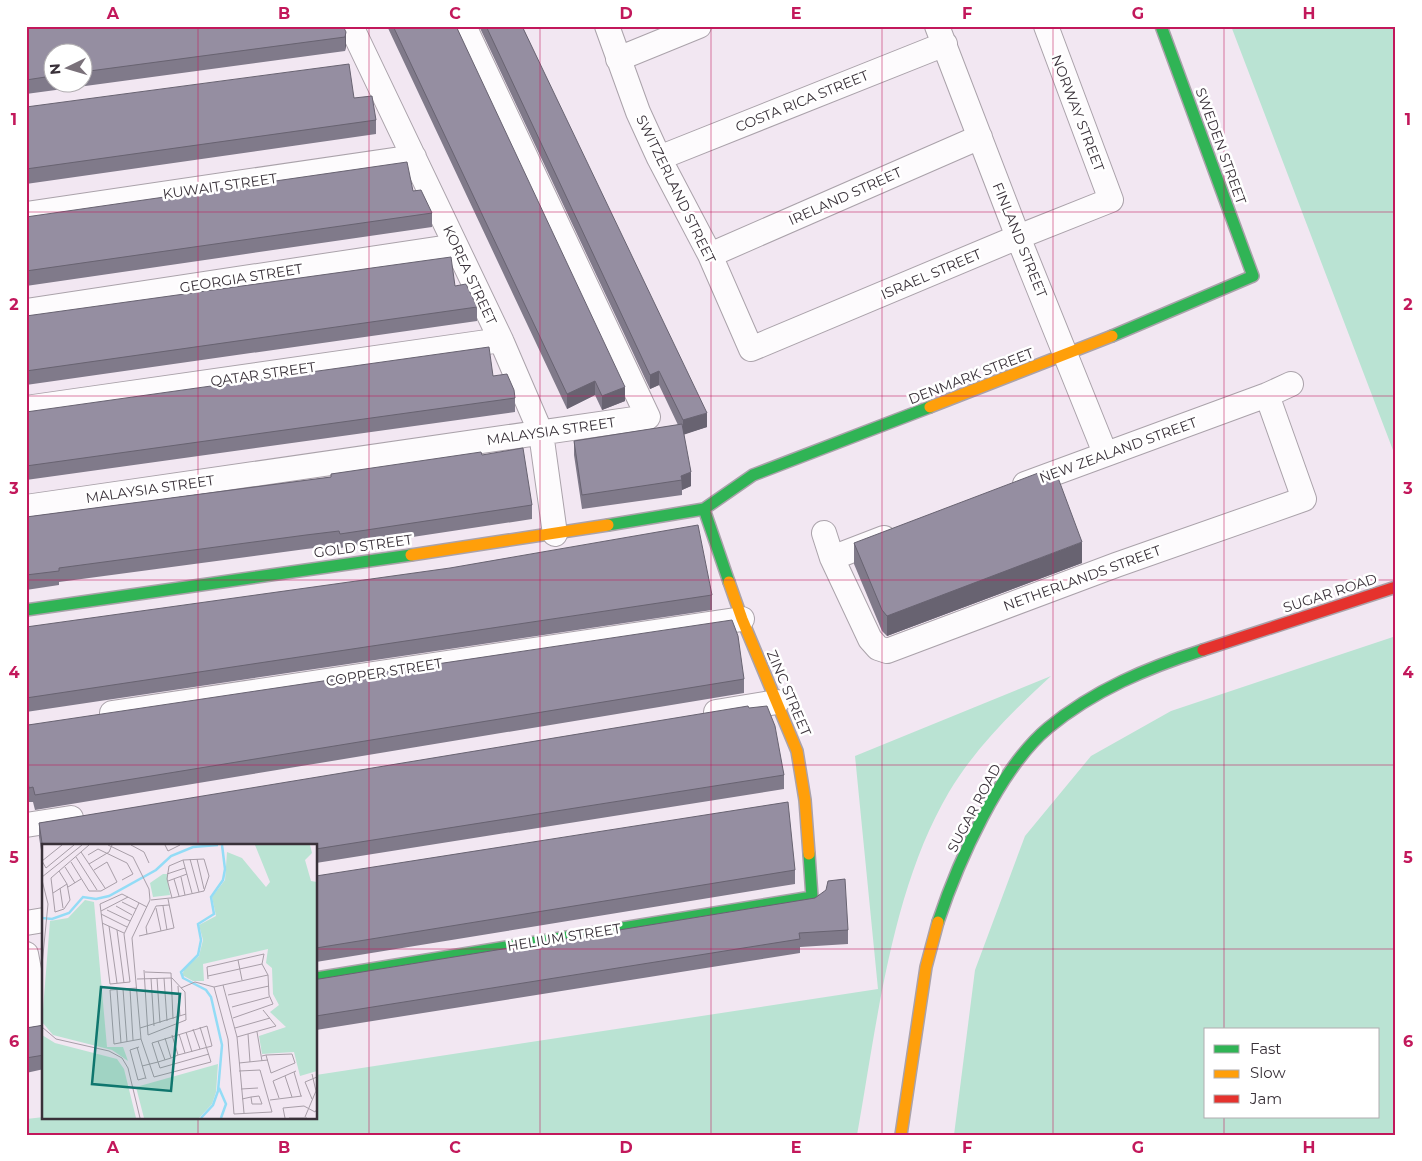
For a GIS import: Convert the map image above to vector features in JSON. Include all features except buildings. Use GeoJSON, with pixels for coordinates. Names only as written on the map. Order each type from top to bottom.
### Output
{"type":"FeatureCollection","features":[{"type":"Feature","properties":{"kind":"street","name":"KOREA STREET"},"geometry":{"type":"LineString","coordinates":[[352,26],[359,64],[414,157],[501,340],[541,433],[555,534]]}},
{"type":"Feature","properties":{"kind":"street","name":"MALAYSIA STREET"},"geometry":{"type":"LineString","coordinates":[[26,507],[648,417],[464,26]]}},
{"type":"Feature","properties":{"kind":"street","name":"SWITZERLAND STREET"},"geometry":{"type":"LineString","coordinates":[[607,26],[638,112],[659,158],[710,255],[751,349]]}},
{"type":"Feature","properties":{"kind":"street"},"geometry":{"type":"LineString","coordinates":[[618,59],[699,26]]}},
{"type":"Feature","properties":{"kind":"street","name":"NORWAY STREET"},"geometry":{"type":"LineString","coordinates":[[1046,26],[1111,200]]}},
{"type":"Feature","properties":{"kind":"street","name":"SWEDEN STREET"},"geometry":{"type":"LineString","coordinates":[[1161,26],[1253,276]]}},
{"type":"Feature","properties":{"kind":"street","name":"FINLAND STREET"},"geometry":{"type":"LineString","coordinates":[[941,35],[1018,237],[1105,453]]}},
{"type":"Feature","properties":{"kind":"street","name":"COSTA RICA STREET"},"geometry":{"type":"LineString","coordinates":[[659,158],[941,35]]}},
{"type":"Feature","properties":{"kind":"street","name":"IRELAND STREET"},"geometry":{"type":"LineString","coordinates":[[710,255],[980,137]]}},
{"type":"Feature","properties":{"kind":"street","name":"KUWAIT STREET"},"geometry":{"type":"LineString","coordinates":[[26,214],[414,157]]}},
{"type":"Feature","properties":{"kind":"street","name":"ISRAEL STREET"},"geometry":{"type":"LineString","coordinates":[[751,349],[1111,200]]}},
{"type":"Feature","properties":{"kind":"street","name":"GEORGIA STREET"},"geometry":{"type":"LineString","coordinates":[[26,311],[456,246]]}},
{"type":"Feature","properties":{"kind":"street","name":"DENMARK STREET"},"geometry":{"type":"LineString","coordinates":[[704,509],[753,475],[1066,355],[1253,276]]}},
{"type":"Feature","properties":{"kind":"street","name":"QATAR STREET"},"geometry":{"type":"LineString","coordinates":[[26,408],[501,340]]}},
{"type":"Feature","properties":{"kind":"street","name":"NEW ZEALAND STREET"},"geometry":{"type":"LineString","coordinates":[[1005,492],[1105,453],[1267,395],[1291,384]]}},
{"type":"Feature","properties":{"kind":"street","name":"NETHERLANDS STREET"},"geometry":{"type":"LineString","coordinates":[[824,533],[832,558],[870,639],[878,648],[887,651],[1116,565],[1304,499],[1267,395]]}},
{"type":"Feature","properties":{"kind":"street","name":"GOLD STREET"},"geometry":{"type":"LineString","coordinates":[[26,610],[555,534],[704,509]]}},
{"type":"Feature","properties":{"kind":"street","name":"ZINC STREET"},"geometry":{"type":"LineString","coordinates":[[704,509],[742,619],[797,751],[795,801],[812,897]]}},
{"type":"Feature","properties":{"kind":"street"},"geometry":{"type":"LineString","coordinates":[[832,558],[905,530]]}},
{"type":"Feature","properties":{"kind":"street","name":"SUGAR ROAD"},"geometry":{"type":"LineString","coordinates":[[901,1135],[926,967],[938,920],[959,868],[989,807],[1013,766],[1047,729],[1093,696],[1153,666],[1396,587]]}},
{"type":"Feature","properties":{"kind":"street","name":"COPPER STREET"},"geometry":{"type":"LineString","coordinates":[[95,716],[742,619]]}},
{"type":"Feature","properties":{"kind":"street"},"geometry":{"type":"LineString","coordinates":[[699,715],[777,702]]}},
{"type":"Feature","properties":{"kind":"street"},"geometry":{"type":"LineString","coordinates":[[26,825],[94,814]]}},
{"type":"Feature","properties":{"kind":"street","name":"HELIUM STREET"},"geometry":{"type":"LineString","coordinates":[[318,978],[812,897]]}},
{"type":"Feature","properties":{"kind":"street"},"geometry":{"type":"LineString","coordinates":[[26,922],[42,920]]}},
{"type":"Feature","properties":{"kind":"street"},"geometry":{"type":"LineString","coordinates":[[26,954],[41,1023]]}},
{"type":"Feature","properties":{"kind":"green space"},"geometry":{"type":"Polygon","coordinates":[[[1231,26],[1396,26],[1396,458],[1231,26]]]}},
{"type":"Feature","properties":{"kind":"green space"},"geometry":{"type":"Polygon","coordinates":[[[1396,636],[1396,1135],[954,1135],[975,970],[1025,836],[1091,756],[1171,711],[1396,636]]]}},
{"type":"Feature","properties":{"kind":"green space"},"geometry":{"type":"Polygon","coordinates":[[[1051,676],[1009,716],[971,760],[949,792],[929,830],[913,871],[889,959],[857,1135],[26,1135],[26,1119],[42,1117],[318,1118],[318,1075],[878,989],[855,756],[1051,676]]]}},
{"type":"Feature","properties":{"kind":"traffic: fast"},"geometry":{"type":"LineString","coordinates":[[1112,336],[1253,276],[1161,26]]}},
{"type":"Feature","properties":{"kind":"traffic: fast"},"geometry":{"type":"LineString","coordinates":[[608,525],[704,509],[753,475],[930,407]]}},
{"type":"Feature","properties":{"kind":"traffic: fast"},"geometry":{"type":"LineString","coordinates":[[704,509],[729,582]]}},
{"type":"Feature","properties":{"kind":"traffic: fast"},"geometry":{"type":"LineString","coordinates":[[26,610],[411,555]]}},
{"type":"Feature","properties":{"kind":"traffic: fast"},"geometry":{"type":"LineString","coordinates":[[938,922],[946,898],[982,818],[1013,767],[1030,746],[1066,714],[1102,691],[1162,664],[1203,650]]}},
{"type":"Feature","properties":{"kind":"traffic: fast"},"geometry":{"type":"LineString","coordinates":[[318,978],[812,897],[809,854]]}},
{"type":"Feature","properties":{"kind":"traffic: slow"},"geometry":{"type":"LineString","coordinates":[[930,407],[1112,336]]}},
{"type":"Feature","properties":{"kind":"traffic: slow"},"geometry":{"type":"LineString","coordinates":[[411,555],[608,525]]}},
{"type":"Feature","properties":{"kind":"traffic: slow"},"geometry":{"type":"LineString","coordinates":[[729,582],[742,619],[797,751],[805,800],[809,854]]}},
{"type":"Feature","properties":{"kind":"traffic: slow"},"geometry":{"type":"LineString","coordinates":[[901,1135],[926,967],[938,922]]}},
{"type":"Feature","properties":{"kind":"traffic: jam"},"geometry":{"type":"LineString","coordinates":[[1203,650],[1396,587]]}}]}
